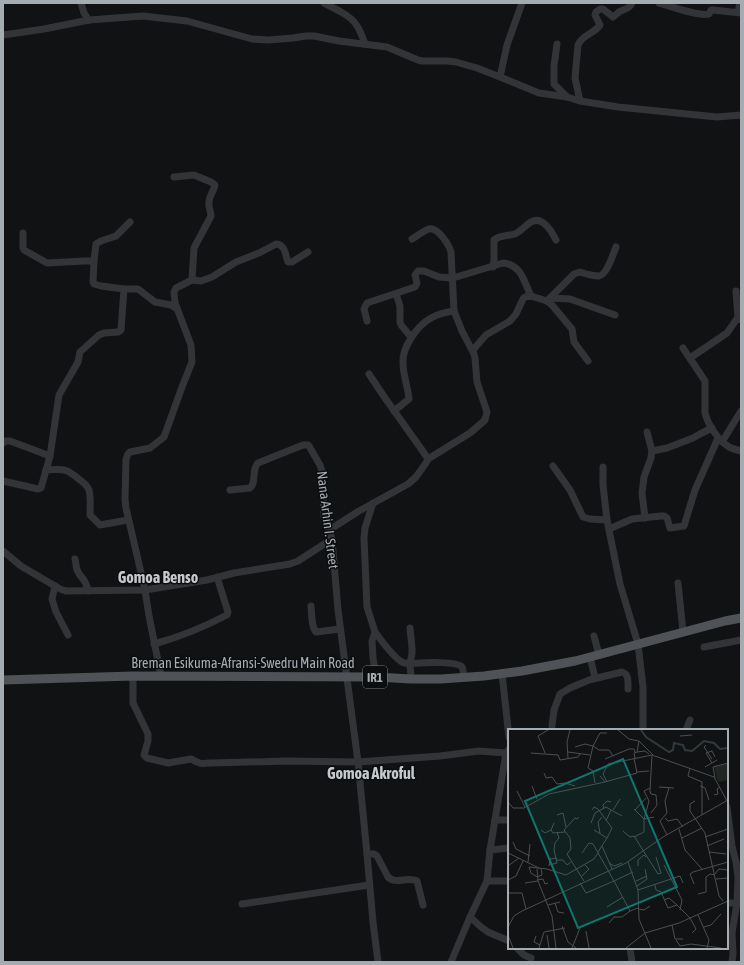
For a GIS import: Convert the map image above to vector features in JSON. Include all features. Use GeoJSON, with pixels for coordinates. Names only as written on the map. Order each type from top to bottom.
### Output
{"type":"FeatureCollection","features":[{"type":"Feature","properties":{"kind":"main road","name":"Breman Esikuma-Afransi-Swedru Main Road"},"geometry":{"type":"LineString","coordinates":[[3,680],[133,676],[376,677],[411,679],[502,674],[594,656],[741,618]]}},
{"type":"Feature","properties":{"kind":"street"},"geometry":{"type":"LineString","coordinates":[[80,3],[89,20]]}},
{"type":"Feature","properties":{"kind":"street"},"geometry":{"type":"LineString","coordinates":[[324,3],[342,12],[355,22],[365,44]]}},
{"type":"Feature","properties":{"kind":"street"},"geometry":{"type":"LineString","coordinates":[[500,77],[507,45],[522,3]]}},
{"type":"Feature","properties":{"kind":"street"},"geometry":{"type":"LineString","coordinates":[[580,101],[575,78],[579,42],[586,35],[598,29],[600,25],[595,15],[600,9],[603,9],[613,17],[631,6],[632,3]]}},
{"type":"Feature","properties":{"kind":"street"},"geometry":{"type":"LineString","coordinates":[[659,3],[704,15],[709,14],[712,10],[739,13],[740,3]]}},
{"type":"Feature","properties":{"kind":"street"},"geometry":{"type":"LineString","coordinates":[[3,35],[89,20],[143,16],[187,21],[259,40],[293,38],[310,35],[387,47],[418,60],[456,62],[477,68],[539,93],[567,97],[580,101],[629,109],[717,118],[741,115]]}},
{"type":"Feature","properties":{"kind":"street"},"geometry":{"type":"LineString","coordinates":[[557,44],[554,66],[554,84],[567,97]]}},
{"type":"Feature","properties":{"kind":"street"},"geometry":{"type":"LineString","coordinates":[[174,177],[194,175],[215,185],[209,202],[211,216],[194,248],[192,280]]}},
{"type":"Feature","properties":{"kind":"street"},"geometry":{"type":"LineString","coordinates":[[493,267],[494,240],[499,237],[515,234],[530,222],[537,221],[548,226],[556,240]]}},
{"type":"Feature","properties":{"kind":"street"},"geometry":{"type":"LineString","coordinates":[[130,222],[116,236],[96,244],[94,284],[138,289],[155,302],[171,305],[177,309]]}},
{"type":"Feature","properties":{"kind":"street"},"geometry":{"type":"LineString","coordinates":[[329,530],[408,484],[412,481],[428,459],[470,433],[485,420],[487,416],[486,408],[476,382],[476,358],[462,331],[454,311],[450,248],[440,234],[432,229],[429,229],[412,239]]}},
{"type":"Feature","properties":{"kind":"street"},"geometry":{"type":"LineString","coordinates":[[23,233],[24,250],[43,262],[94,261]]}},
{"type":"Feature","properties":{"kind":"street"},"geometry":{"type":"LineString","coordinates":[[161,676],[145,590],[128,520],[125,499],[127,456],[130,452],[152,446],[165,435],[192,362],[191,346],[174,298],[175,290],[192,280],[201,281],[212,277],[236,262],[259,253],[276,244],[283,246],[288,262],[292,262],[308,252]]}},
{"type":"Feature","properties":{"kind":"street"},"geometry":{"type":"LineString","coordinates":[[548,299],[577,272],[597,276],[605,273],[616,247]]}},
{"type":"Feature","properties":{"kind":"street"},"geometry":{"type":"LineString","coordinates":[[367,321],[364,309],[367,303],[415,287],[417,283],[415,275],[418,271],[424,271],[439,277],[453,278],[503,263],[509,264],[520,272],[531,296]]}},
{"type":"Feature","properties":{"kind":"street"},"geometry":{"type":"LineString","coordinates":[[3,481],[39,489],[42,487],[50,456],[59,394],[78,362],[81,350],[104,333],[118,332],[121,330],[124,288]]}},
{"type":"Feature","properties":{"kind":"street"},"geometry":{"type":"LineString","coordinates":[[690,358],[727,332],[734,321],[739,319],[736,291]]}},
{"type":"Feature","properties":{"kind":"street"},"geometry":{"type":"LineString","coordinates":[[396,294],[400,306],[401,325],[411,337]]}},
{"type":"Feature","properties":{"kind":"street"},"geometry":{"type":"LineString","coordinates":[[473,350],[486,334],[510,321],[516,314],[523,299],[528,296],[548,299],[570,299],[615,315]]}},
{"type":"Feature","properties":{"kind":"street"},"geometry":{"type":"LineString","coordinates":[[548,299],[574,332],[574,342],[588,361]]}},
{"type":"Feature","properties":{"kind":"street"},"geometry":{"type":"LineString","coordinates":[[394,411],[409,400],[402,362],[411,337],[415,331],[429,318],[454,311]]}},
{"type":"Feature","properties":{"kind":"street"},"geometry":{"type":"LineString","coordinates":[[683,348],[705,381],[706,417],[712,428],[720,440],[728,446],[741,451]]}},
{"type":"Feature","properties":{"kind":"street"},"geometry":{"type":"LineString","coordinates":[[369,374],[428,459]]}},
{"type":"Feature","properties":{"kind":"street"},"geometry":{"type":"LineString","coordinates":[[609,529],[632,519],[664,516],[668,520],[670,528],[684,526],[695,490],[720,440],[741,411]]}},
{"type":"Feature","properties":{"kind":"street"},"geometry":{"type":"LineString","coordinates":[[652,451],[667,448],[693,438],[712,428]]}},
{"type":"Feature","properties":{"kind":"street"},"geometry":{"type":"LineString","coordinates":[[645,518],[642,493],[644,477],[652,451],[647,432]]}},
{"type":"Feature","properties":{"kind":"street"},"geometry":{"type":"LineString","coordinates":[[3,443],[10,441],[50,456]]}},
{"type":"Feature","properties":{"kind":"street","name":"Nana Arhin I. Street"},"geometry":{"type":"LineString","coordinates":[[230,490],[252,487],[255,466],[258,463],[303,445],[309,446],[322,468],[324,516],[332,539],[340,629],[358,762],[369,885],[378,962]]}},
{"type":"Feature","properties":{"kind":"street"},"geometry":{"type":"LineString","coordinates":[[553,466],[570,490],[583,517],[587,519],[607,520]]}},
{"type":"Feature","properties":{"kind":"street"},"geometry":{"type":"LineString","coordinates":[[603,467],[607,520],[620,584],[638,644],[644,691],[644,729]]}},
{"type":"Feature","properties":{"kind":"street"},"geometry":{"type":"LineString","coordinates":[[46,470],[66,470],[71,472],[86,485],[89,492],[90,515],[100,525],[128,520]]}},
{"type":"Feature","properties":{"kind":"street"},"geometry":{"type":"LineString","coordinates":[[373,503],[365,528],[364,538],[367,607],[375,632],[399,660],[404,663],[454,663],[460,665],[464,677]]}},
{"type":"Feature","properties":{"kind":"street"},"geometry":{"type":"LineString","coordinates":[[3,551],[21,566],[66,591],[145,590],[295,563],[332,539]]}},
{"type":"Feature","properties":{"kind":"street"},"geometry":{"type":"LineString","coordinates":[[75,559],[77,570],[85,580],[88,591]]}},
{"type":"Feature","properties":{"kind":"street"},"geometry":{"type":"LineString","coordinates":[[154,644],[198,629],[227,615],[228,612],[217,577]]}},
{"type":"Feature","properties":{"kind":"street"},"geometry":{"type":"LineString","coordinates":[[678,583],[683,632]]}},
{"type":"Feature","properties":{"kind":"street"},"geometry":{"type":"LineString","coordinates":[[55,586],[52,599],[56,612],[68,635]]}},
{"type":"Feature","properties":{"kind":"street"},"geometry":{"type":"LineString","coordinates":[[311,606],[316,632],[340,629]]}},
{"type":"Feature","properties":{"kind":"street"},"geometry":{"type":"LineString","coordinates":[[410,628],[412,648],[410,664],[411,679]]}},
{"type":"Feature","properties":{"kind":"street"},"geometry":{"type":"LineString","coordinates":[[375,632],[372,641],[372,652],[376,677]]}},
{"type":"Feature","properties":{"kind":"street"},"geometry":{"type":"LineString","coordinates":[[594,636],[595,678]]}},
{"type":"Feature","properties":{"kind":"street"},"geometry":{"type":"LineString","coordinates":[[704,647],[741,640]]}},
{"type":"Feature","properties":{"kind":"street"},"geometry":{"type":"LineString","coordinates":[[552,726],[554,710],[560,694],[572,687],[595,678],[624,672],[627,675],[628,689]]}},
{"type":"Feature","properties":{"kind":"street"},"geometry":{"type":"LineString","coordinates":[[502,674],[508,730]]}},
{"type":"Feature","properties":{"kind":"street"},"geometry":{"type":"LineString","coordinates":[[133,676],[133,703],[148,734],[148,741],[144,755],[146,758],[168,763],[189,759],[202,764],[288,761],[358,762],[440,756],[479,751],[507,751],[490,850],[487,882],[451,962]]}},
{"type":"Feature","properties":{"kind":"street"},"geometry":{"type":"LineString","coordinates":[[686,729],[690,720]]}},
{"type":"Feature","properties":{"kind":"street"},"geometry":{"type":"LineString","coordinates":[[728,818],[730,839],[736,862],[739,903],[732,933],[732,962]]}},
{"type":"Feature","properties":{"kind":"street"},"geometry":{"type":"LineString","coordinates":[[496,820],[508,820]]}},
{"type":"Feature","properties":{"kind":"street"},"geometry":{"type":"LineString","coordinates":[[490,850],[508,848]]}},
{"type":"Feature","properties":{"kind":"street"},"geometry":{"type":"LineString","coordinates":[[367,854],[374,854],[377,856],[390,880],[414,879],[417,881],[423,905]]}},
{"type":"Feature","properties":{"kind":"street"},"geometry":{"type":"LineString","coordinates":[[487,882],[508,881]]}},
{"type":"Feature","properties":{"kind":"street"},"geometry":{"type":"LineString","coordinates":[[242,904],[369,885]]}},
{"type":"Feature","properties":{"kind":"street"},"geometry":{"type":"LineString","coordinates":[[728,903],[739,903]]}},
{"type":"Feature","properties":{"kind":"street"},"geometry":{"type":"LineString","coordinates":[[470,917],[488,932],[508,941]]}},
{"type":"Feature","properties":{"kind":"street"},"geometry":{"type":"LineString","coordinates":[[518,949],[531,958]]}},
{"type":"Feature","properties":{"kind":"street"},"geometry":{"type":"LineString","coordinates":[[630,949],[632,962]]}},
{"type":"Feature","properties":{"kind":"district","name":"Gomoa Benso"},"geometry":{"type":"Point","coordinates":[158,577]}},
{"type":"Feature","properties":{"kind":"district","name":"Gomoa Akroful"},"geometry":{"type":"Point","coordinates":[371,773]}}]}
